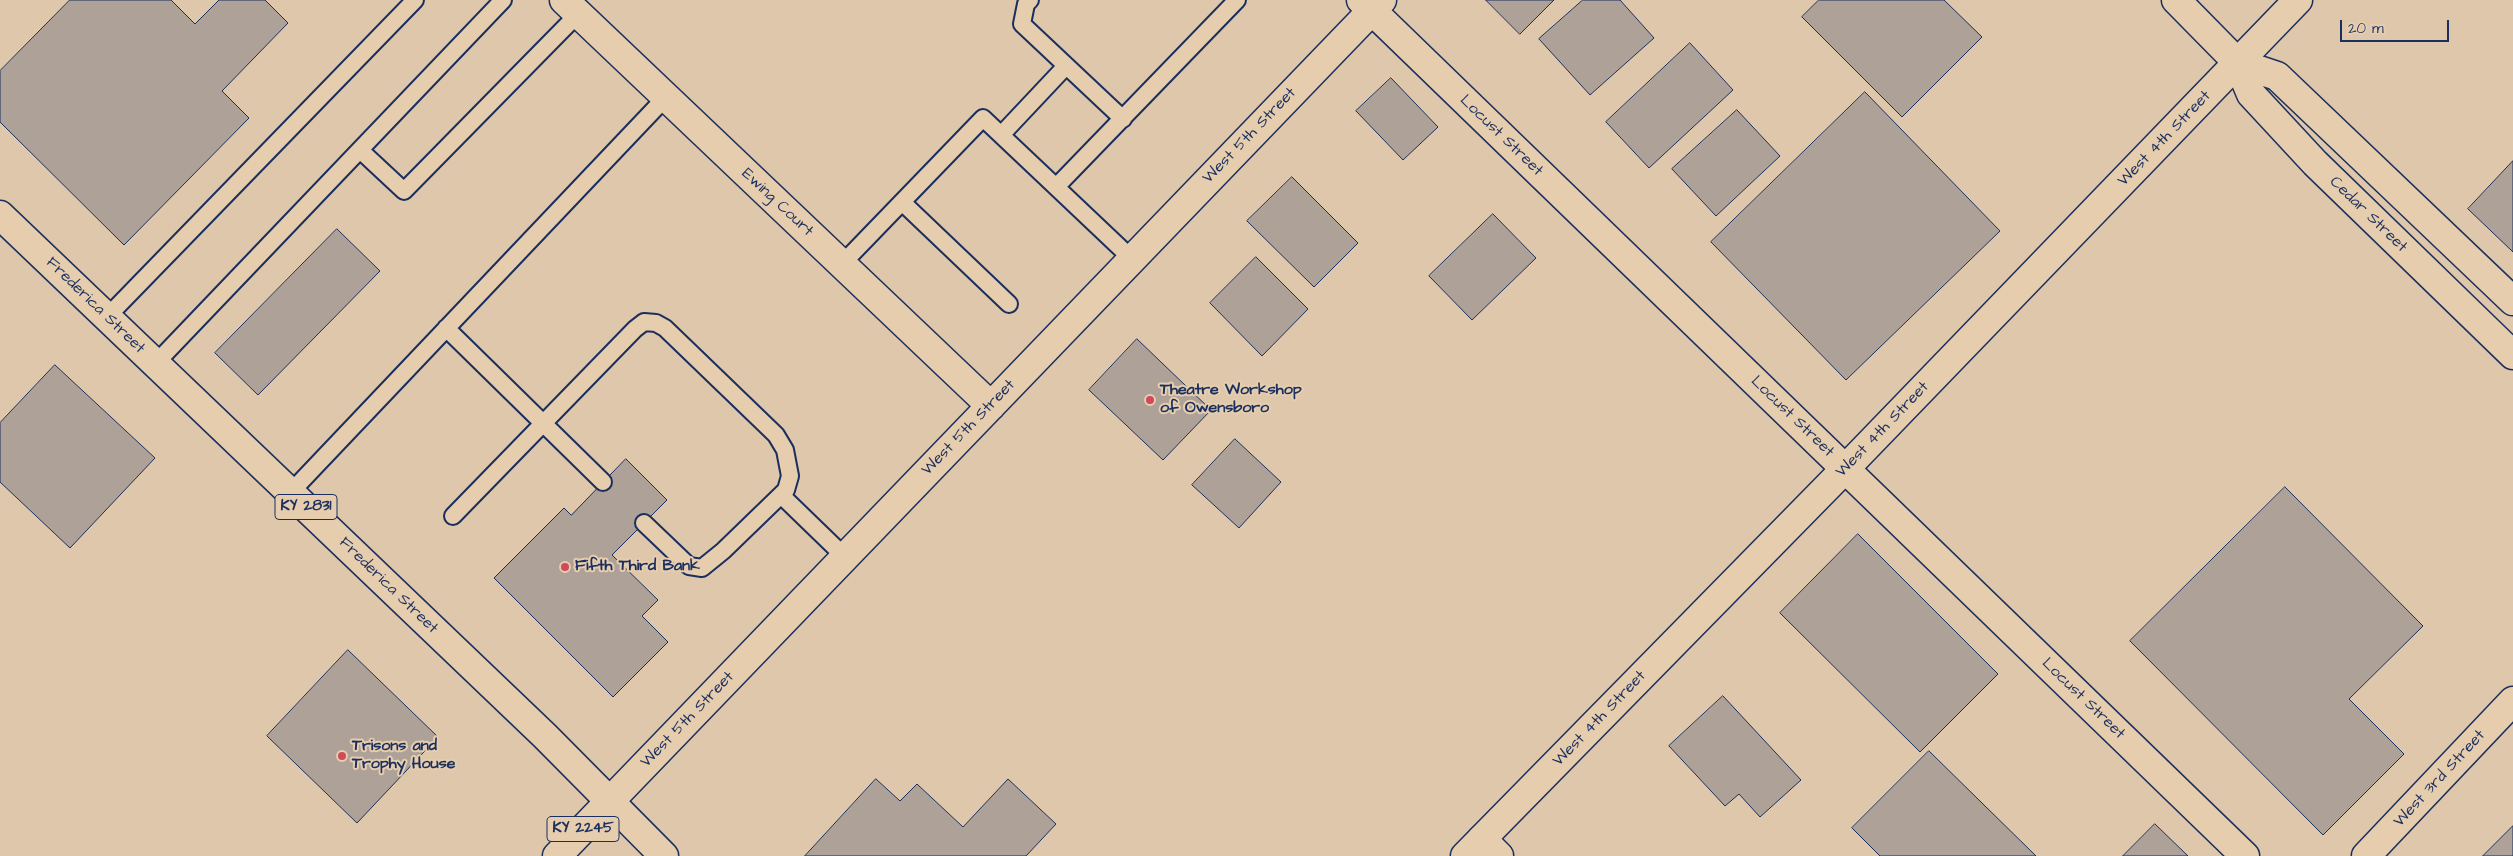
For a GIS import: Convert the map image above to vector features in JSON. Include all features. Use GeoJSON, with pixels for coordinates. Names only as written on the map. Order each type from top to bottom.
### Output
{"type":"FeatureCollection","features":[{"type":"Feature","properties":{"kind":"street","name":"Cedar Street"},"geometry":{"type":"LineString","coordinates":[[2176,0],[2238,63],[2251,94],[2315,163],[2513,355]]}},
{"type":"Feature","properties":{"kind":"street","name":"West 4th Street"},"geometry":{"type":"LineString","coordinates":[[1482,850],[1845,469],[2298,0]]}},
{"type":"Feature","properties":{"kind":"street","name":"West 5th Street"},"geometry":{"type":"LineString","coordinates":[[557,856],[1132,259],[1371,3]]}},
{"type":"Feature","properties":{"kind":"street","name":"Locust Street"},"geometry":{"type":"LineString","coordinates":[[1371,3],[1845,469],[2245,856]]}},
{"type":"Feature","properties":{"kind":"street","name":"Ewing Court"},"geometry":{"type":"LineString","coordinates":[[571,7],[991,406]]}},
{"type":"Feature","properties":{"kind":"street","name":"Cedar Street"},"geometry":{"type":"LineString","coordinates":[[2238,63],[2277,76],[2513,301]]}},
{"type":"Feature","properties":{"kind":"street","name":"Frederica Street"},"geometry":{"type":"LineString","coordinates":[[0,215],[545,736],[664,856]]}},
{"type":"Feature","properties":{"kind":"street","name":"West 3rd Street"},"geometry":{"type":"LineString","coordinates":[[2366,856],[2513,701]]}},
{"type":"Feature","properties":{"kind":"lane"},"geometry":{"type":"LineString","coordinates":[[156,364],[503,0]]}},
{"type":"Feature","properties":{"kind":"lane"},"geometry":{"type":"LineString","coordinates":[[1030,0],[1026,4],[1022,24],[1123,119]]}},
{"type":"Feature","properties":{"kind":"lane"},"geometry":{"type":"LineString","coordinates":[[1056,187],[1237,0]]}},
{"type":"Feature","properties":{"kind":"lane"},"geometry":{"type":"LineString","coordinates":[[107,317],[410,2]]}},
{"type":"Feature","properties":{"kind":"lane"},"geometry":{"type":"LineString","coordinates":[[360,150],[404,191],[571,7]]}},
{"type":"Feature","properties":{"kind":"lane"},"geometry":{"type":"LineString","coordinates":[[1002,134],[1066,66]]}},
{"type":"Feature","properties":{"kind":"lane"},"geometry":{"type":"LineString","coordinates":[[290,493],[666,97]]}},
{"type":"Feature","properties":{"kind":"lane"},"geometry":{"type":"LineString","coordinates":[[842,264],[983,118],[1132,259]]}},
{"type":"Feature","properties":{"kind":"lane"},"geometry":{"type":"LineString","coordinates":[[902,202],[1009,304]]}},
{"type":"Feature","properties":{"kind":"lane"},"geometry":{"type":"LineString","coordinates":[[453,516],[635,329],[644,322],[656,323],[665,328],[776,434],[785,450],[790,476],[786,490],[723,551],[702,568],[690,566],[644,523]]}},
{"type":"Feature","properties":{"kind":"lane"},"geometry":{"type":"LineString","coordinates":[[446,328],[603,482]]}},
{"type":"Feature","properties":{"kind":"lane"},"geometry":{"type":"LineString","coordinates":[[780,495],[845,558]]}},
{"type":"Feature","properties":{"kind":"building"},"geometry":{"type":"Polygon","coordinates":[[[70,0],[171,0],[195,24],[219,0],[265,0],[288,23],[222,91],[249,118],[124,245],[0,122],[0,71],[70,0]]]}},
{"type":"Feature","properties":{"kind":"building"},"geometry":{"type":"Polygon","coordinates":[[[1486,0],[1554,0],[1520,34],[1486,0]]]}},
{"type":"Feature","properties":{"kind":"building"},"geometry":{"type":"Polygon","coordinates":[[[1583,0],[1620,0],[1654,38],[1590,95],[1539,39],[1583,0]]]}},
{"type":"Feature","properties":{"kind":"building"},"geometry":{"type":"Polygon","coordinates":[[[1819,0],[1944,0],[1982,37],[1902,117],[1802,17],[1819,0]]]}},
{"type":"Feature","properties":{"kind":"building"},"geometry":{"type":"Polygon","coordinates":[[[1690,43],[1733,90],[1649,168],[1606,122],[1690,43]]]}},
{"type":"Feature","properties":{"kind":"building"},"geometry":{"type":"Polygon","coordinates":[[[1391,78],[1438,127],[1403,160],[1356,111],[1391,78]]]}},
{"type":"Feature","properties":{"kind":"building"},"geometry":{"type":"Polygon","coordinates":[[[1865,92],[2000,231],[1846,380],[1711,242],[1865,92]]]}},
{"type":"Feature","properties":{"kind":"building"},"geometry":{"type":"Polygon","coordinates":[[[1737,110],[1780,156],[1716,216],[1672,169],[1737,110]]]}},
{"type":"Feature","properties":{"kind":"building"},"geometry":{"type":"Polygon","coordinates":[[[2513,161],[2513,252],[2468,209],[2513,161]]]}},
{"type":"Feature","properties":{"kind":"building"},"geometry":{"type":"Polygon","coordinates":[[[1292,177],[1358,243],[1314,287],[1247,221],[1292,177]]]}},
{"type":"Feature","properties":{"kind":"building"},"geometry":{"type":"Polygon","coordinates":[[[1493,214],[1536,258],[1472,320],[1429,276],[1493,214]]]}},
{"type":"Feature","properties":{"kind":"building"},"geometry":{"type":"Polygon","coordinates":[[[337,229],[380,271],[258,395],[215,353],[337,229]]]}},
{"type":"Feature","properties":{"kind":"building"},"geometry":{"type":"Polygon","coordinates":[[[1256,257],[1308,309],[1262,356],[1210,303],[1256,257]]]}},
{"type":"Feature","properties":{"kind":"building","name":"Theatre Workshop of Owensboro"},"geometry":{"type":"Polygon","coordinates":[[[1137,339],[1211,410],[1163,460],[1089,390],[1137,339]]]}},
{"type":"Feature","properties":{"kind":"building"},"geometry":{"type":"Polygon","coordinates":[[[55,365],[155,458],[70,548],[0,482],[0,423],[55,365]]]}},
{"type":"Feature","properties":{"kind":"building"},"geometry":{"type":"Polygon","coordinates":[[[1235,439],[1281,482],[1239,528],[1192,485],[1235,439]]]}},
{"type":"Feature","properties":{"kind":"building","name":"Fifth Third Bank"},"geometry":{"type":"Polygon","coordinates":[[[626,459],[667,500],[612,555],[658,600],[642,616],[668,642],[613,697],[494,578],[564,508],[571,515],[626,459]]]}},
{"type":"Feature","properties":{"kind":"building"},"geometry":{"type":"Polygon","coordinates":[[[2285,487],[2423,626],[2349,699],[2404,754],[2323,835],[2130,641],[2285,487]]]}},
{"type":"Feature","properties":{"kind":"building"},"geometry":{"type":"Polygon","coordinates":[[[1858,534],[1998,674],[1920,752],[1780,613],[1858,534]]]}},
{"type":"Feature","properties":{"kind":"building"},"geometry":{"type":"Polygon","coordinates":[[[348,650],[438,737],[357,823],[267,736],[348,650]]]}},
{"type":"Feature","properties":{"kind":"building"},"geometry":{"type":"Polygon","coordinates":[[[1723,696],[1801,780],[1760,817],[1739,794],[1725,806],[1669,746],[1723,696]]]}},
{"type":"Feature","properties":{"kind":"building"},"geometry":{"type":"Polygon","coordinates":[[[1929,751],[2036,856],[1880,856],[1852,828],[1929,751]]]}},
{"type":"Feature","properties":{"kind":"building"},"geometry":{"type":"Polygon","coordinates":[[[876,779],[900,801],[917,784],[963,827],[1008,779],[1056,824],[1026,856],[805,856],[876,779]]]}},
{"type":"Feature","properties":{"kind":"building"},"geometry":{"type":"Polygon","coordinates":[[[2155,824],[2188,856],[2123,856],[2155,824]]]}},
{"type":"Feature","properties":{"kind":"building"},"geometry":{"type":"Polygon","coordinates":[[[2513,826],[2513,856],[2483,856],[2513,826]]]}},
{"type":"Feature","properties":{"kind":"place","name":"Theatre Workshop of Owensboro"},"geometry":{"type":"Point","coordinates":[1150,400]}},
{"type":"Feature","properties":{"kind":"place","name":"Fifth Third Bank"},"geometry":{"type":"Point","coordinates":[565,567]}},
{"type":"Feature","properties":{"kind":"place","name":"Trisons and Trophy House"},"geometry":{"type":"Point","coordinates":[342,756]}}]}
